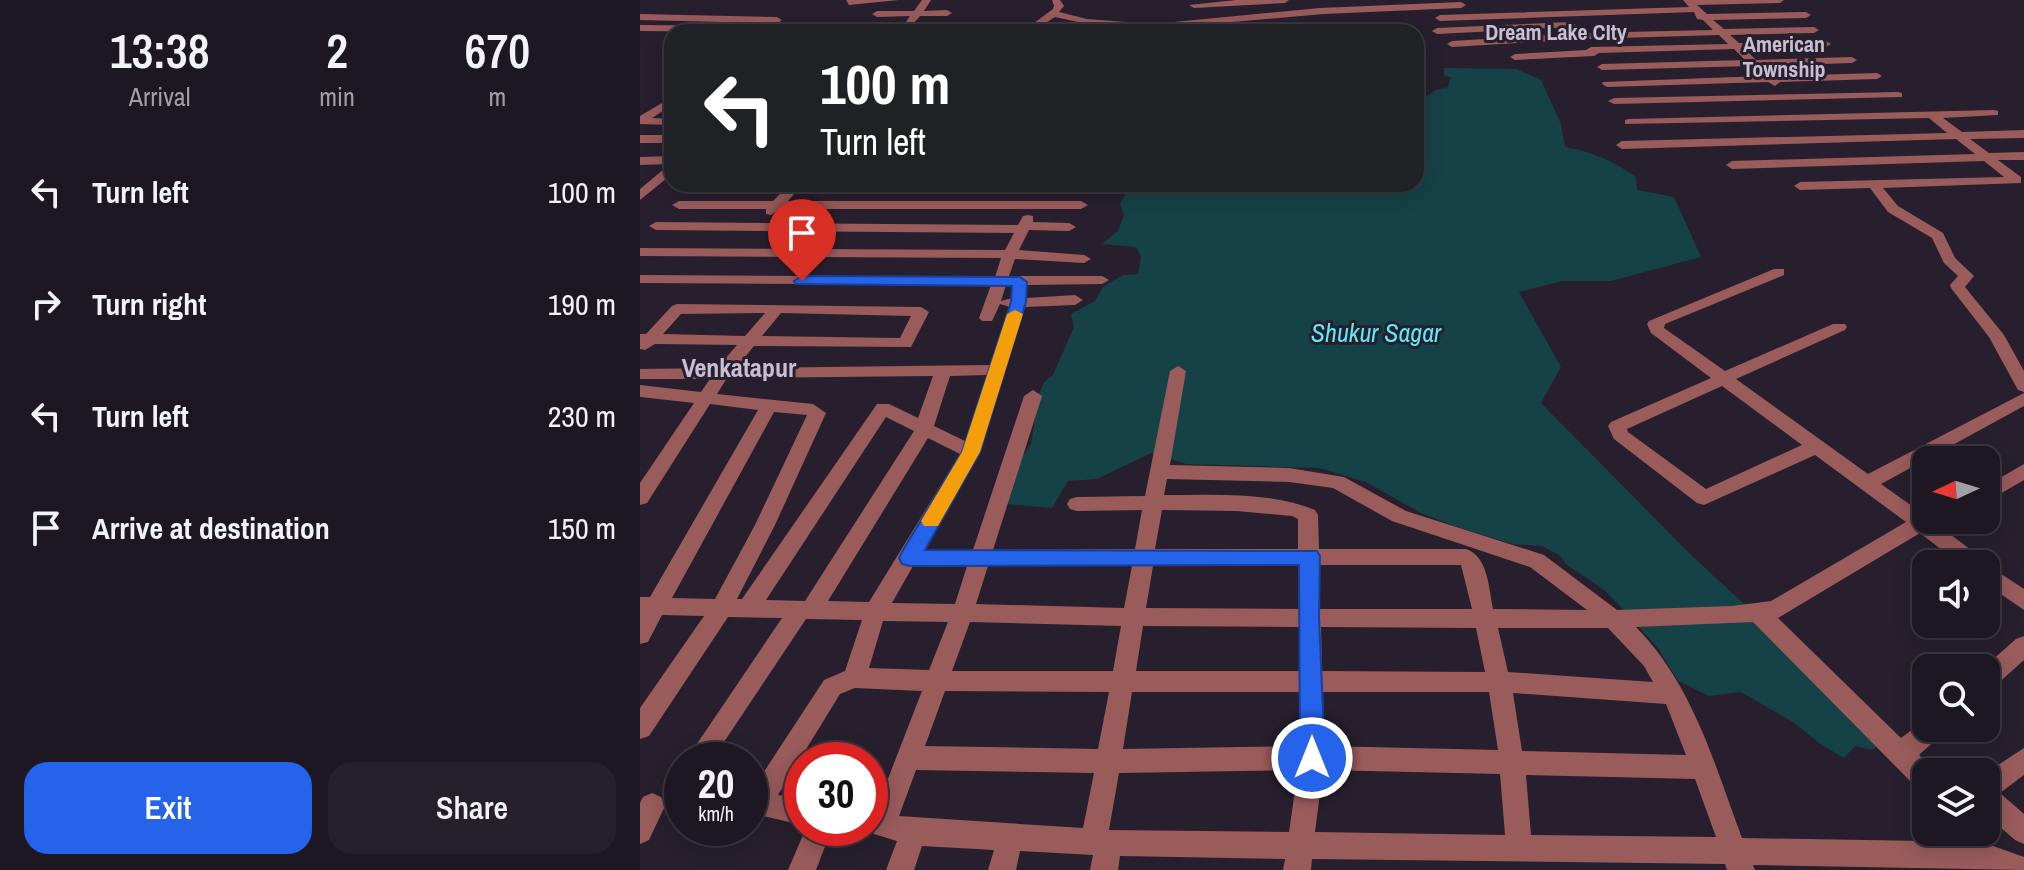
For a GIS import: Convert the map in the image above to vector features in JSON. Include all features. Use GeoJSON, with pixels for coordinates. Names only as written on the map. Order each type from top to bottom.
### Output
{"type":"FeatureCollection","features":[{"type":"Feature","properties":{"kind":"street"},"geometry":{"type":"LineString","coordinates":[[849,2],[895,0]]}},
{"type":"Feature","properties":{"kind":"street"},"geometry":{"type":"LineString","coordinates":[[908,24],[927,0]]}},
{"type":"Feature","properties":{"kind":"street"},"geometry":{"type":"LineString","coordinates":[[1033,24],[1054,14],[1059,6],[1056,0]]}},
{"type":"Feature","properties":{"kind":"street"},"geometry":{"type":"LineString","coordinates":[[1194,5],[1285,0]]}},
{"type":"Feature","properties":{"kind":"street"},"geometry":{"type":"LineString","coordinates":[[1323,0],[1320,12],[1328,24]]}},
{"type":"Feature","properties":{"kind":"street"},"geometry":{"type":"LineString","coordinates":[[1440,18],[1696,7],[1780,0]]}},
{"type":"Feature","properties":{"kind":"street"},"geometry":{"type":"LineString","coordinates":[[1258,1],[1262,9],[1304,6]]}},
{"type":"Feature","properties":{"kind":"street"},"geometry":{"type":"LineString","coordinates":[[1278,24],[1290,15],[1456,2],[1471,4]]}},
{"type":"Feature","properties":{"kind":"street"},"geometry":{"type":"LineString","coordinates":[[1515,57],[1594,53],[1552,2]]}},
{"type":"Feature","properties":{"kind":"street"},"geometry":{"type":"LineString","coordinates":[[672,7],[719,7],[694,24]]}},
{"type":"Feature","properties":{"kind":"street"},"geometry":{"type":"LineString","coordinates":[[1696,7],[1857,162],[1877,184],[1893,209],[1938,236],[1949,260],[1967,276],[1957,285],[1958,288],[1996,335],[2024,386]]}},
{"type":"Feature","properties":{"kind":"street"},"geometry":{"type":"LineString","coordinates":[[1437,31],[1570,24],[1696,7],[1806,15]]}},
{"type":"Feature","properties":{"kind":"street"},"geometry":{"type":"LineString","coordinates":[[877,14],[947,13]]}},
{"type":"Feature","properties":{"kind":"street"},"geometry":{"type":"LineString","coordinates":[[1054,14],[1101,24]]}},
{"type":"Feature","properties":{"kind":"street"},"geometry":{"type":"LineString","coordinates":[[1290,15],[1302,24]]}},
{"type":"Feature","properties":{"kind":"street"},"geometry":{"type":"LineString","coordinates":[[640,17],[777,20],[772,24]]}},
{"type":"Feature","properties":{"kind":"street"},"geometry":{"type":"LineString","coordinates":[[640,28],[664,28]]}},
{"type":"Feature","properties":{"kind":"street"},"geometry":{"type":"LineString","coordinates":[[1452,44],[1814,30]]}},
{"type":"Feature","properties":{"kind":"street"},"geometry":{"type":"LineString","coordinates":[[1591,50],[1826,44]]}},
{"type":"Feature","properties":{"kind":"street"},"geometry":{"type":"LineString","coordinates":[[1602,67],[1852,60]]}},
{"type":"Feature","properties":{"kind":"street"},"geometry":{"type":"LineString","coordinates":[[1676,64],[1706,99]]}},
{"type":"Feature","properties":{"kind":"street"},"geometry":{"type":"LineString","coordinates":[[1607,84],[1877,76]]}},
{"type":"Feature","properties":{"kind":"street"},"geometry":{"type":"LineString","coordinates":[[1614,101],[1898,95]]}},
{"type":"Feature","properties":{"kind":"street"},"geometry":{"type":"LineString","coordinates":[[640,121],[664,106]]}},
{"type":"Feature","properties":{"kind":"street"},"geometry":{"type":"LineString","coordinates":[[1629,122],[1994,113]]}},
{"type":"Feature","properties":{"kind":"street"},"geometry":{"type":"LineString","coordinates":[[1932,115],[2020,180]]}},
{"type":"Feature","properties":{"kind":"street"},"geometry":{"type":"LineString","coordinates":[[640,121],[664,122]]}},
{"type":"Feature","properties":{"kind":"street"},"geometry":{"type":"LineString","coordinates":[[1726,121],[1763,164]]}},
{"type":"Feature","properties":{"kind":"street"},"geometry":{"type":"LineString","coordinates":[[1622,145],[2024,134]]}},
{"type":"Feature","properties":{"kind":"street"},"geometry":{"type":"LineString","coordinates":[[640,139],[664,139]]}},
{"type":"Feature","properties":{"kind":"street"},"geometry":{"type":"LineString","coordinates":[[1732,165],[2024,156]]}},
{"type":"Feature","properties":{"kind":"street"},"geometry":{"type":"LineString","coordinates":[[640,161],[664,160]]}},
{"type":"Feature","properties":{"kind":"street"},"geometry":{"type":"LineString","coordinates":[[641,194],[664,174]]}},
{"type":"Feature","properties":{"kind":"street"},"geometry":{"type":"LineString","coordinates":[[1800,186],[2020,180]]}},
{"type":"Feature","properties":{"kind":"street"},"geometry":{"type":"LineString","coordinates":[[710,279],[789,192]]}},
{"type":"Feature","properties":{"kind":"street"},"geometry":{"type":"LineString","coordinates":[[1036,192],[990,312],[1019,302],[1075,300]]}},
{"type":"Feature","properties":{"kind":"street"},"geometry":{"type":"LineString","coordinates":[[640,242],[693,195]]}},
{"type":"Feature","properties":{"kind":"street"},"geometry":{"type":"LineString","coordinates":[[679,205],[1081,205]]}},
{"type":"Feature","properties":{"kind":"street"},"geometry":{"type":"LineString","coordinates":[[656,226],[1069,227]]}},
{"type":"Feature","properties":{"kind":"street"},"geometry":{"type":"LineString","coordinates":[[640,252],[1010,254],[1084,259]]}},
{"type":"Feature","properties":{"kind":"street"},"geometry":{"type":"LineString","coordinates":[[1779,272],[1655,324],[1657,330],[1867,483],[1912,511]]}},
{"type":"Feature","properties":{"kind":"street"},"geometry":{"type":"LineString","coordinates":[[640,279],[1102,280]]}},
{"type":"Feature","properties":{"kind":"street"},"geometry":{"type":"LineString","coordinates":[[854,678],[875,612],[971,452],[1019,302],[1020,282]]}},
{"type":"Feature","properties":{"kind":"street"},"geometry":{"type":"LineString","coordinates":[[640,498],[722,373],[777,308]]}},
{"type":"Feature","properties":{"kind":"street"},"geometry":{"type":"LineString","coordinates":[[677,309],[921,312],[905,343],[751,340],[643,343],[677,309]]}},
{"type":"Feature","properties":{"kind":"street"},"geometry":{"type":"LineString","coordinates":[[863,342],[883,311]]}},
{"type":"Feature","properties":{"kind":"street"},"geometry":{"type":"LineString","coordinates":[[1817,446],[1704,498],[1691,491],[1617,430],[1620,423],[1839,327]]}},
{"type":"Feature","properties":{"kind":"street"},"geometry":{"type":"LineString","coordinates":[[640,374],[995,370]]}},
{"type":"Feature","properties":{"kind":"street"},"geometry":{"type":"LineString","coordinates":[[1104,870],[1102,842],[1108,761],[1153,504],[1173,418],[1178,371]]}},
{"type":"Feature","properties":{"kind":"street"},"geometry":{"type":"LineString","coordinates":[[711,742],[805,611],[923,431],[943,372]]}},
{"type":"Feature","properties":{"kind":"street"},"geometry":{"type":"LineString","coordinates":[[640,391],[813,410],[817,413],[765,525],[721,609],[640,728]]}},
{"type":"Feature","properties":{"kind":"street"},"geometry":{"type":"LineString","coordinates":[[888,801],[908,758],[962,614],[1033,396]]}},
{"type":"Feature","properties":{"kind":"street"},"geometry":{"type":"LineString","coordinates":[[1867,483],[2024,399]]}},
{"type":"Feature","properties":{"kind":"street"},"geometry":{"type":"LineString","coordinates":[[640,635],[648,606],[769,405]]}},
{"type":"Feature","properties":{"kind":"street"},"geometry":{"type":"LineString","coordinates":[[747,610],[883,408],[923,431],[971,452]]}},
{"type":"Feature","properties":{"kind":"street"},"geometry":{"type":"LineString","coordinates":[[1162,457],[1337,482],[1399,516],[1537,561],[1577,589],[1613,619],[1652,659],[1674,694],[1737,860]]}},
{"type":"Feature","properties":{"kind":"street"},"geometry":{"type":"LineString","coordinates":[[2000,486],[2024,471]]}},
{"type":"Feature","properties":{"kind":"street"},"geometry":{"type":"LineString","coordinates":[[1077,504],[1237,504],[1303,509],[1308,515],[1312,758],[1299,858]]}},
{"type":"Feature","properties":{"kind":"street"},"geometry":{"type":"LineString","coordinates":[[648,606],[1133,617],[1483,619],[1613,619],[1757,612],[1775,610],[1914,534]]}},
{"type":"Feature","properties":{"kind":"street"},"geometry":{"type":"LineString","coordinates":[[1943,534],[1960,550]]}},
{"type":"Feature","properties":{"kind":"street"},"geometry":{"type":"LineString","coordinates":[[910,558],[1466,557],[1472,563],[1499,682],[1512,763],[1519,846]]}},
{"type":"Feature","properties":{"kind":"street"},"geometry":{"type":"LineString","coordinates":[[2000,583],[2024,601]]}},
{"type":"Feature","properties":{"kind":"street"},"geometry":{"type":"LineString","coordinates":[[1757,612],[1912,765]]}},
{"type":"Feature","properties":{"kind":"street"},"geometry":{"type":"LineString","coordinates":[[2000,667],[2024,646]]}},
{"type":"Feature","properties":{"kind":"street"},"geometry":{"type":"LineString","coordinates":[[768,783],[832,687],[854,678],[1122,683],[1499,682],[1674,694]]}},
{"type":"Feature","properties":{"kind":"street"},"geometry":{"type":"LineString","coordinates":[[1901,754],[1915,742]]}},
{"type":"Feature","properties":{"kind":"street"},"geometry":{"type":"LineString","coordinates":[[908,758],[1108,761],[1312,758],[1703,767]]}},
{"type":"Feature","properties":{"kind":"street"},"geometry":{"type":"LineString","coordinates":[[2000,778],[2024,760]]}},
{"type":"Feature","properties":{"kind":"street"},"geometry":{"type":"LineString","coordinates":[[640,831],[652,806]]}},
{"type":"Feature","properties":{"kind":"street"},"geometry":{"type":"LineString","coordinates":[[2000,810],[2024,831]]}},
{"type":"Feature","properties":{"kind":"street"},"geometry":{"type":"LineString","coordinates":[[888,826],[913,832],[1102,842],[1299,858],[1519,846],[1737,860],[1946,863],[1982,855],[2022,870]]}},
{"type":"Feature","properties":{"kind":"street"},"geometry":{"type":"LineString","coordinates":[[900,870],[913,832]]}},
{"type":"Feature","properties":{"kind":"street"},"geometry":{"type":"LineString","coordinates":[[1002,870],[1010,839]]}},
{"type":"Feature","properties":{"kind":"street"},"geometry":{"type":"LineString","coordinates":[[802,870],[812,846]]}},
{"type":"Feature","properties":{"kind":"water","name":"Shukur Sagar"},"geometry":{"type":"Polygon","coordinates":[[[1444,68],[1516,69],[1541,80],[1561,124],[1565,147],[1594,154],[1619,166],[1636,177],[1637,190],[1674,197],[1701,257],[1611,281],[1562,281],[1519,292],[1561,367],[1541,403],[1688,552],[1829,683],[1882,739],[1873,750],[1855,746],[1844,758],[1793,722],[1741,692],[1709,696],[1678,681],[1658,648],[1603,589],[1567,565],[1559,555],[1542,546],[1513,544],[1457,527],[1421,513],[1366,482],[1319,468],[1186,464],[1151,453],[1097,479],[1068,481],[1052,508],[1008,504],[1013,471],[1031,444],[1039,394],[1044,382],[1053,375],[1074,327],[1071,314],[1095,301],[1103,287],[1123,275],[1138,274],[1141,256],[1136,247],[1102,244],[1118,231],[1124,215],[1120,204],[1127,192],[1424,192],[1424,98],[1448,87],[1451,77],[1444,76],[1444,68]]]}},
{"type":"Feature","properties":{"kind":"slow traffic"},"geometry":{"type":"LineString","coordinates":[[931,521],[971,452],[1015,314]]}},
{"type":"Feature","properties":{"kind":"district","name":"Dream Lake CIty"},"geometry":{"type":"Point","coordinates":[1556,32]}},
{"type":"Feature","properties":{"kind":"district","name":"American Township"},"geometry":{"type":"Point","coordinates":[1784,56]}},
{"type":"Feature","properties":{"kind":"district","name":"Venkatapur"},"geometry":{"type":"Point","coordinates":[739,367]}},
{"type":"Feature","properties":{"kind":"route"},"geometry":{"type":"LineString","coordinates":[[802,281],[1020,282],[1019,302],[971,452],[910,558],[1310,556],[1308,617],[1312,758]]}}]}
